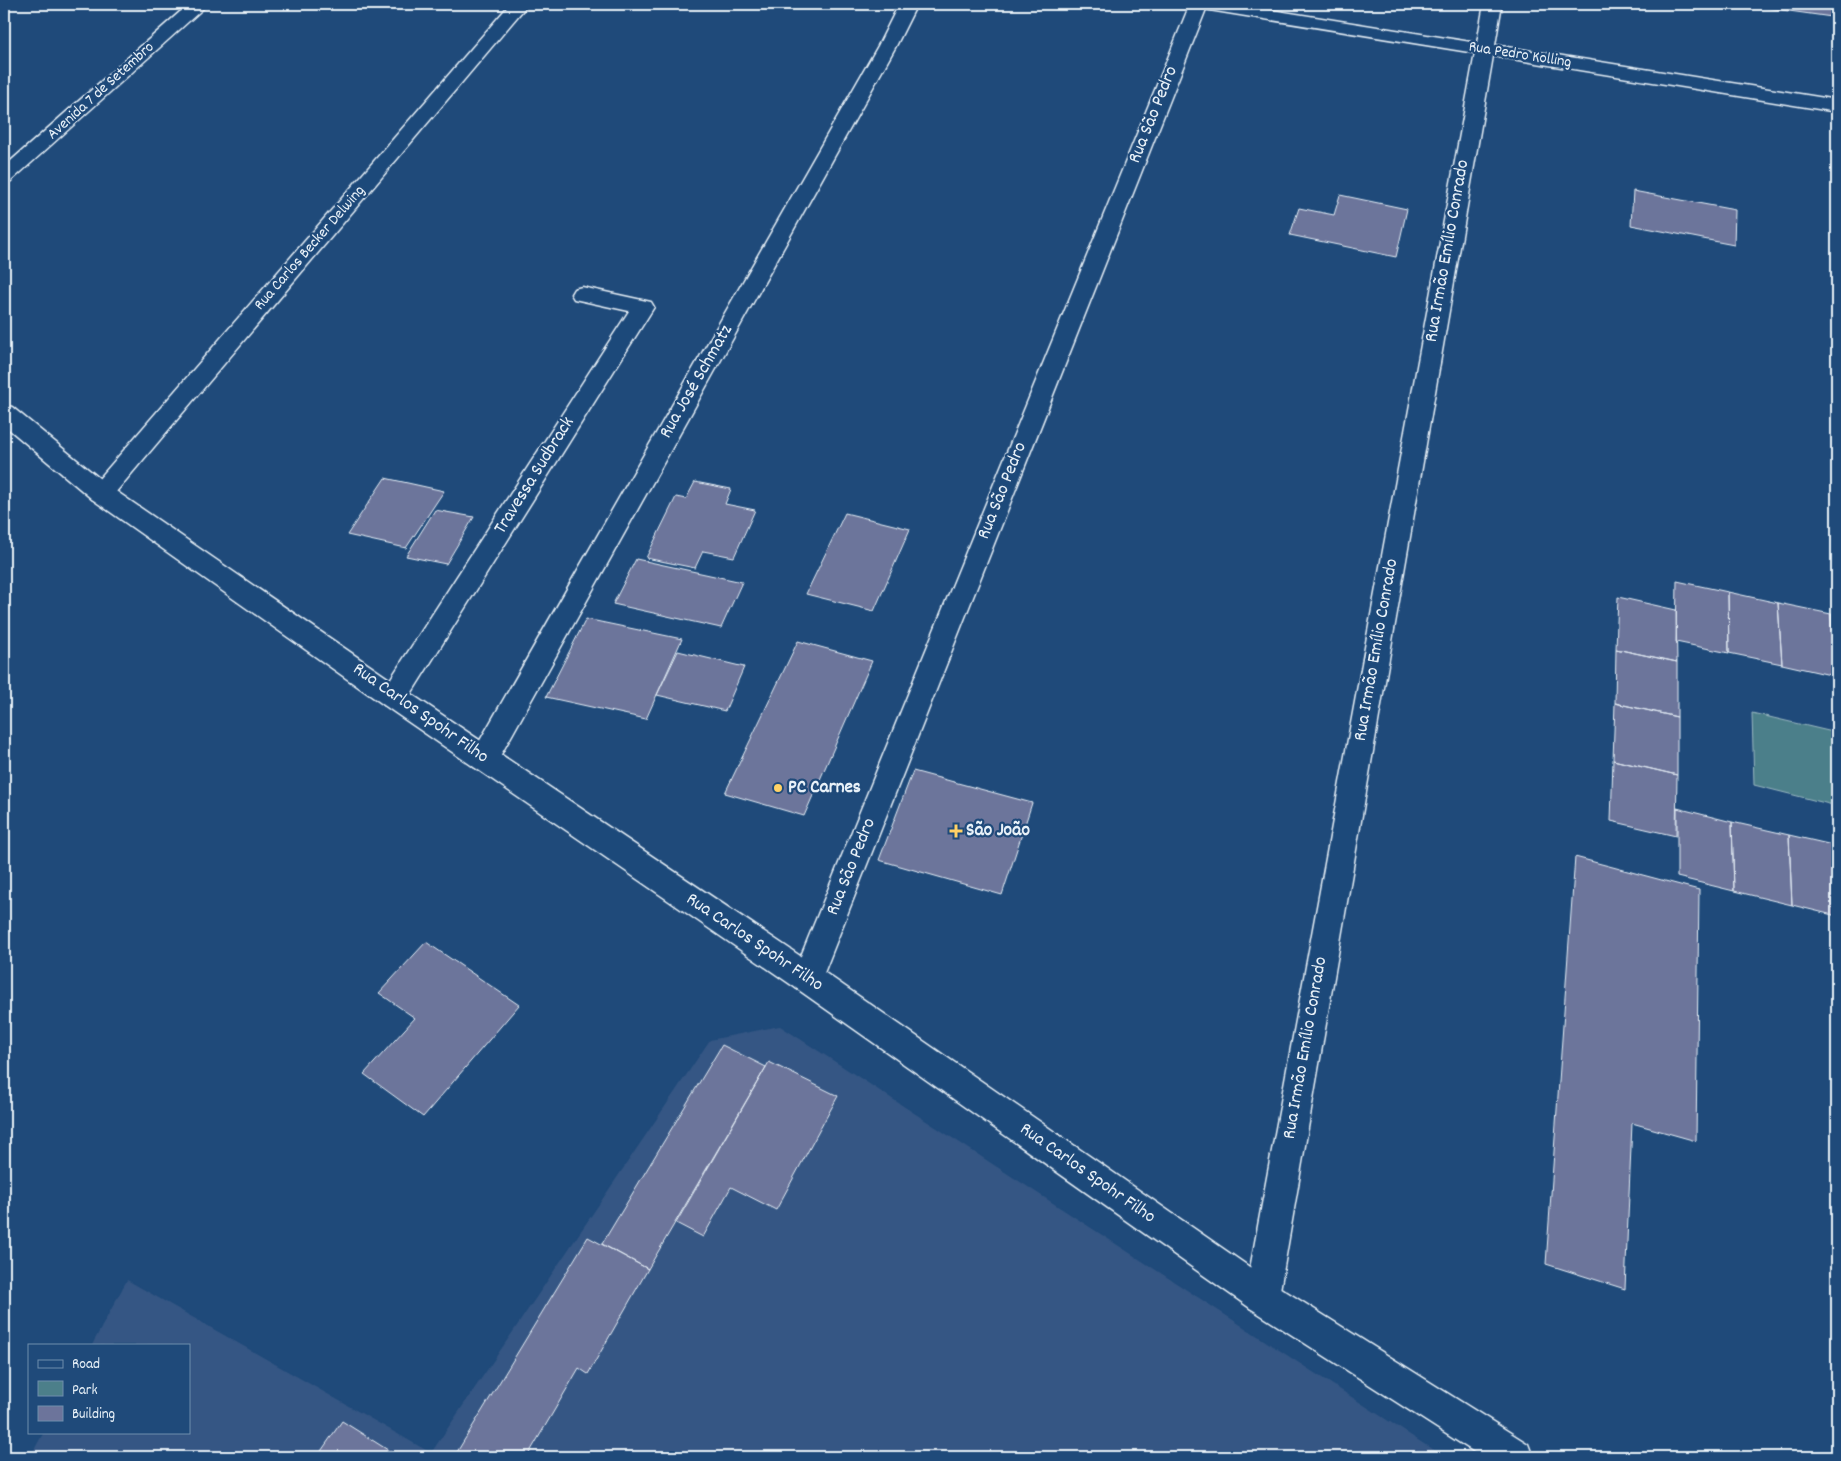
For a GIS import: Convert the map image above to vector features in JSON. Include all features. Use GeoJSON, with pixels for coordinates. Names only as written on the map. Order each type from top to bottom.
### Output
{"type":"FeatureCollection","features":[{"type":"Feature","properties":{"kind":"street","name":"Avenida 7 de Setembro"},"geometry":{"type":"LineString","coordinates":[[4,178],[199,4]]}},
{"type":"Feature","properties":{"kind":"street","name":"Rua Carlos Becker Delwing"},"geometry":{"type":"LineString","coordinates":[[101,493],[518,4]]}},
{"type":"Feature","properties":{"kind":"street","name":"Rua José Schmatz"},"geometry":{"type":"LineString","coordinates":[[484,759],[887,46],[908,4]]}},
{"type":"Feature","properties":{"kind":"street","name":"Rua Pedro Kolling"},"geometry":{"type":"LineString","coordinates":[[1201,4],[1837,106]]}},
{"type":"Feature","properties":{"kind":"street","name":"Rua São Pedro"},"geometry":{"type":"LineString","coordinates":[[807,978],[1201,4]]}},
{"type":"Feature","properties":{"kind":"street","name":"Rua Irmão Emílio Conrado"},"geometry":{"type":"LineString","coordinates":[[1262,1296],[1493,4]]}},
{"type":"Feature","properties":{"kind":"street","name":"Travessa Sudbrack"},"geometry":{"type":"LineString","coordinates":[[394,697],[642,307],[582,294]]}},
{"type":"Feature","properties":{"kind":"street","name":"Rua Carlos Spohr Filho"},"geometry":{"type":"LineString","coordinates":[[4,414],[101,493],[394,697],[807,978],[1262,1296],[1515,1457]]}},
{"type":"Feature","properties":{"kind":"shaded area"},"geometry":{"type":"Polygon","coordinates":[[[780,1026],[1444,1457],[30,1457],[43,1434],[190,1434],[190,1344],[93,1344],[127,1280],[431,1453],[710,1040],[780,1026]]]}},
{"type":"Feature","properties":{"kind":"green space"},"geometry":{"type":"Polygon","coordinates":[[[1752,713],[1837,733],[1837,806],[1754,785],[1752,713]]]}},
{"type":"Feature","properties":{"kind":"building"},"geometry":{"type":"Polygon","coordinates":[[[1739,4],[1831,4],[1832,17],[1739,4]]]}},
{"type":"Feature","properties":{"kind":"building"},"geometry":{"type":"Polygon","coordinates":[[[1633,191],[1735,210],[1734,245],[1631,225],[1633,191]]]}},
{"type":"Feature","properties":{"kind":"building"},"geometry":{"type":"Polygon","coordinates":[[[1340,195],[1407,209],[1396,257],[1290,235],[1299,208],[1334,215],[1340,195]]]}},
{"type":"Feature","properties":{"kind":"building"},"geometry":{"type":"Polygon","coordinates":[[[385,478],[444,491],[406,548],[347,535],[385,478]]]}},
{"type":"Feature","properties":{"kind":"building"},"geometry":{"type":"Polygon","coordinates":[[[695,482],[731,489],[725,504],[755,510],[734,557],[703,551],[695,568],[646,558],[676,497],[686,499],[695,482]]]}},
{"type":"Feature","properties":{"kind":"building"},"geometry":{"type":"Polygon","coordinates":[[[435,510],[474,517],[446,564],[406,556],[435,510]]]}},
{"type":"Feature","properties":{"kind":"building"},"geometry":{"type":"Polygon","coordinates":[[[845,513],[910,529],[874,611],[806,594],[845,513]]]}},
{"type":"Feature","properties":{"kind":"building"},"geometry":{"type":"Polygon","coordinates":[[[636,559],[742,582],[721,628],[613,604],[636,559]]]}},
{"type":"Feature","properties":{"kind":"building"},"geometry":{"type":"Polygon","coordinates":[[[1677,581],[1728,592],[1729,653],[1676,642],[1677,581]]]}},
{"type":"Feature","properties":{"kind":"building"},"geometry":{"type":"Polygon","coordinates":[[[1728,592],[1778,603],[1782,664],[1729,653],[1728,592]]]}},
{"type":"Feature","properties":{"kind":"building"},"geometry":{"type":"Polygon","coordinates":[[[1618,597],[1676,610],[1677,662],[1616,649],[1618,597]]]}},
{"type":"Feature","properties":{"kind":"building"},"geometry":{"type":"Polygon","coordinates":[[[1778,603],[1831,614],[1835,676],[1782,664],[1778,603]]]}},
{"type":"Feature","properties":{"kind":"building"},"geometry":{"type":"Polygon","coordinates":[[[1831,614],[1837,615],[1837,677],[1835,676],[1831,614]]]}},
{"type":"Feature","properties":{"kind":"building"},"geometry":{"type":"Polygon","coordinates":[[[586,619],[682,639],[646,719],[546,697],[586,619]]]}},
{"type":"Feature","properties":{"kind":"building"},"geometry":{"type":"Polygon","coordinates":[[[798,641],[872,661],[804,816],[725,793],[798,641]]]}},
{"type":"Feature","properties":{"kind":"building"},"geometry":{"type":"Polygon","coordinates":[[[1616,649],[1677,662],[1677,717],[1615,703],[1616,649]]]}},
{"type":"Feature","properties":{"kind":"building"},"geometry":{"type":"Polygon","coordinates":[[[678,651],[744,667],[725,711],[657,695],[678,651]]]}},
{"type":"Feature","properties":{"kind":"building"},"geometry":{"type":"Polygon","coordinates":[[[1615,703],[1677,717],[1677,775],[1613,760],[1615,703]]]}},
{"type":"Feature","properties":{"kind":"building"},"geometry":{"type":"Polygon","coordinates":[[[1613,760],[1677,775],[1676,836],[1611,821],[1613,760]]]}},
{"type":"Feature","properties":{"kind":"building","name":"São João"},"geometry":{"type":"Polygon","coordinates":[[[913,771],[1032,803],[1002,895],[879,860],[913,771]]]}},
{"type":"Feature","properties":{"kind":"building"},"geometry":{"type":"Polygon","coordinates":[[[1677,808],[1732,822],[1734,891],[1677,877],[1677,808]]]}},
{"type":"Feature","properties":{"kind":"building"},"geometry":{"type":"Polygon","coordinates":[[[1732,822],[1789,835],[1792,905],[1734,891],[1732,822]]]}},
{"type":"Feature","properties":{"kind":"building"},"geometry":{"type":"Polygon","coordinates":[[[1789,835],[1837,846],[1837,916],[1792,905],[1789,835]]]}},
{"type":"Feature","properties":{"kind":"building"},"geometry":{"type":"Polygon","coordinates":[[[1575,857],[1699,890],[1696,1141],[1632,1123],[1625,1289],[1546,1264],[1575,857]]]}},
{"type":"Feature","properties":{"kind":"building"},"geometry":{"type":"Polygon","coordinates":[[[426,942],[519,1005],[423,1117],[364,1074],[415,1018],[379,993],[426,942]]]}},
{"type":"Feature","properties":{"kind":"building"},"geometry":{"type":"Polygon","coordinates":[[[722,1045],[766,1067],[648,1269],[602,1244],[722,1045]]]}},
{"type":"Feature","properties":{"kind":"building"},"geometry":{"type":"Polygon","coordinates":[[[769,1062],[838,1096],[776,1210],[731,1187],[703,1237],[676,1223],[769,1062]]]}},
{"type":"Feature","properties":{"kind":"building"},"geometry":{"type":"Polygon","coordinates":[[[588,1237],[648,1269],[588,1374],[579,1368],[527,1457],[454,1457],[588,1237]]]}},
{"type":"Feature","properties":{"kind":"building"},"geometry":{"type":"Polygon","coordinates":[[[342,1421],[399,1457],[317,1457],[342,1421]]]}},
{"type":"Feature","properties":{"kind":"place","name":"PC Carnes"},"geometry":{"type":"Point","coordinates":[778,788]}},
{"type":"Feature","properties":{"kind":"place","name":"São João"},"geometry":{"type":"Point","coordinates":[956,831]}}]}
